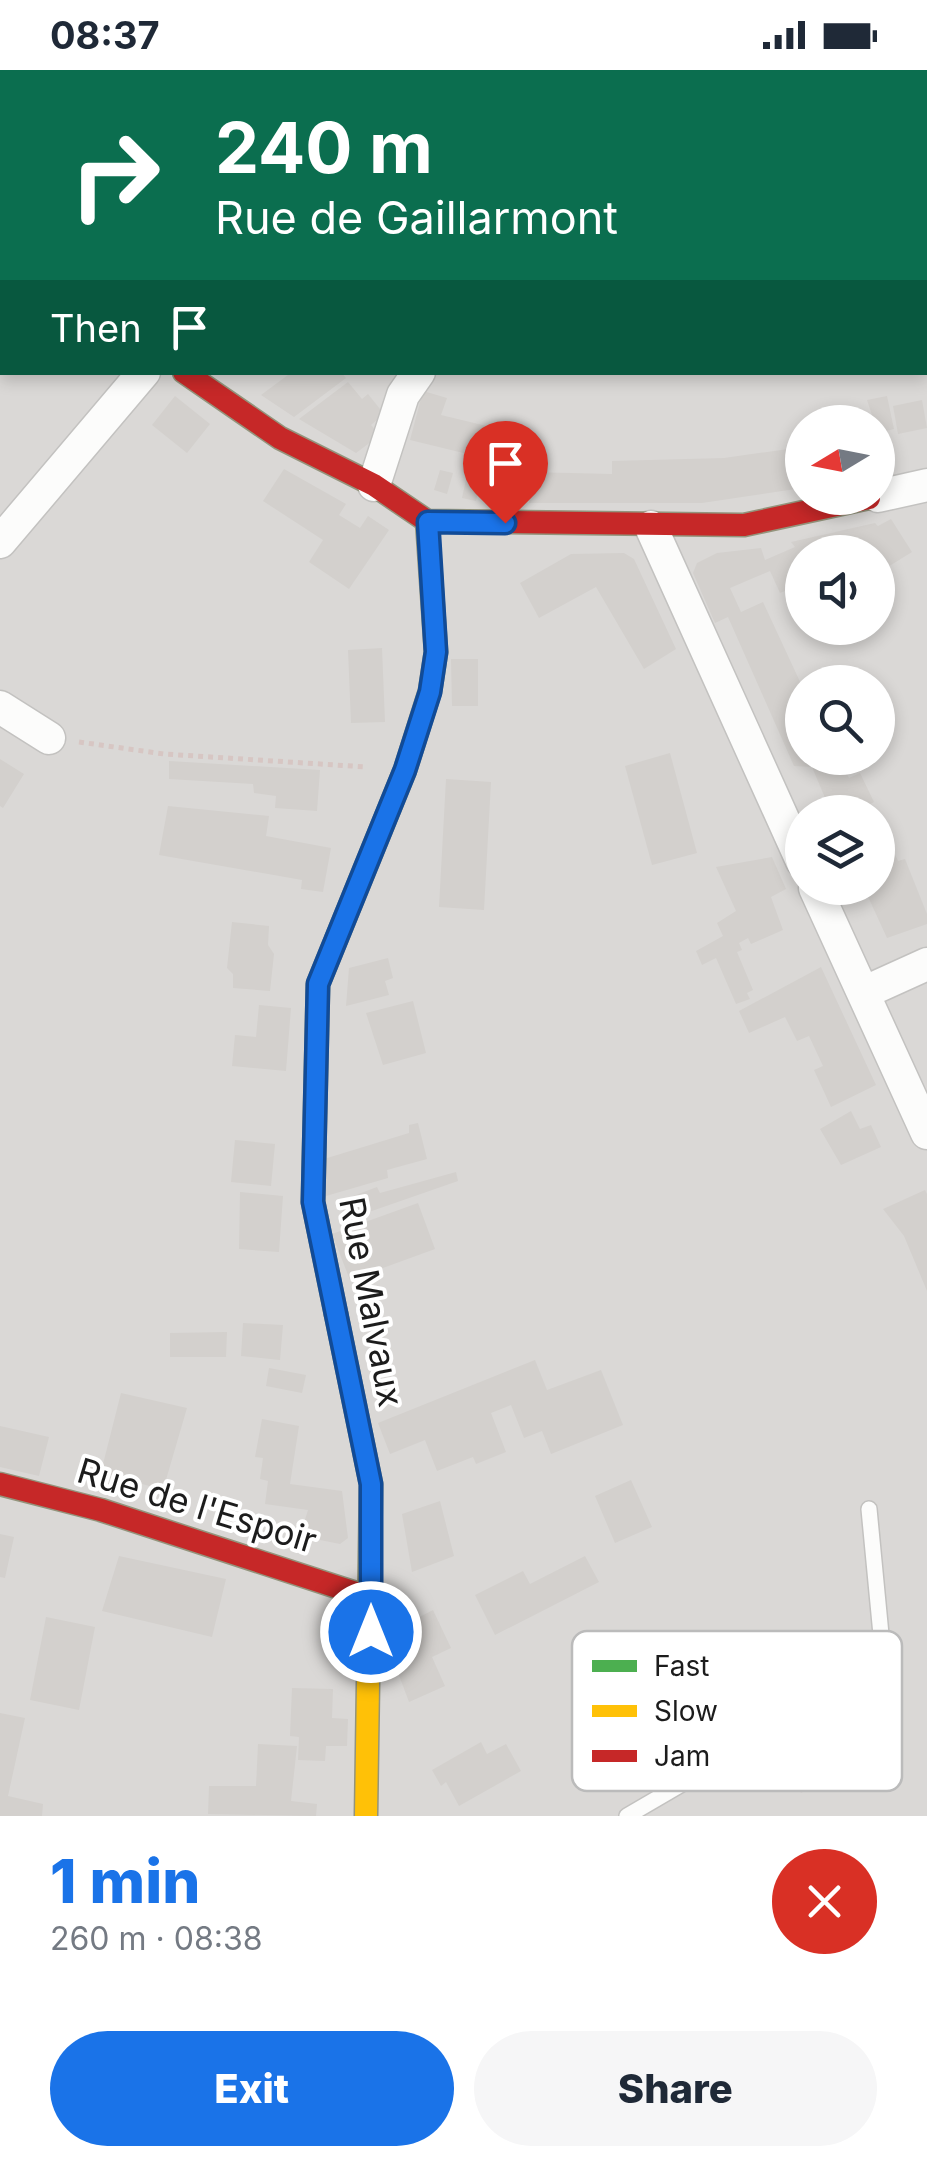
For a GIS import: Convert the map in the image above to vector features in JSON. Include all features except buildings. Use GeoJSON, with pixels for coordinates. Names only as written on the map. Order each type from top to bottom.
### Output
{"type":"FeatureCollection","features":[{"type":"Feature","properties":{"kind":"street"},"geometry":{"type":"LineString","coordinates":[[0,542],[141,375]]}},
{"type":"Feature","properties":{"kind":"street"},"geometry":{"type":"LineString","coordinates":[[188,375],[280,438],[374,485],[428,522],[651,527],[744,525],[790,515]]}},
{"type":"Feature","properties":{"kind":"street"},"geometry":{"type":"LineString","coordinates":[[374,485],[404,395],[418,375]]}},
{"type":"Feature","properties":{"kind":"street"},"geometry":{"type":"LineString","coordinates":[[895,492],[927,484]]}},
{"type":"Feature","properties":{"kind":"street","name":"Rue Malvaux"},"geometry":{"type":"LineString","coordinates":[[366,1816],[371,1484],[313,1202],[318,984],[405,770],[430,692],[436,652],[428,522]]}},
{"type":"Feature","properties":{"kind":"street"},"geometry":{"type":"LineString","coordinates":[[651,527],[785,823]]}},
{"type":"Feature","properties":{"kind":"street"},"geometry":{"type":"LineString","coordinates":[[0,706],[49,738]]}},
{"type":"Feature","properties":{"kind":"street"},"geometry":{"type":"LineString","coordinates":[[823,905],[927,1133]]}},
{"type":"Feature","properties":{"kind":"street"},"geometry":{"type":"LineString","coordinates":[[864,993],[927,964]]}},
{"type":"Feature","properties":{"kind":"street","name":"Rue de l'Espoir"},"geometry":{"type":"LineString","coordinates":[[0,1484],[101,1510],[371,1598]]}},
{"type":"Feature","properties":{"kind":"lane"},"geometry":{"type":"LineString","coordinates":[[869,1508],[881,1631]]}},
{"type":"Feature","properties":{"kind":"lane"},"geometry":{"type":"LineString","coordinates":[[627,1816],[670,1791]]}},
{"type":"Feature","properties":{"kind":"path"},"geometry":{"type":"LineString","coordinates":[[49,738],[164,754],[405,770]]}},
{"type":"Feature","properties":{"kind":"shaded area"},"geometry":{"type":"Polygon","coordinates":[[[0,375],[927,375],[927,1816],[0,1816],[0,375]]]}},
{"type":"Feature","properties":{"kind":"traffic: fast"},"geometry":{"type":"LineString","coordinates":[[336,1314],[313,1202],[318,984],[405,770],[430,691],[436,652],[427,521]]}},
{"type":"Feature","properties":{"kind":"traffic: slow"},"geometry":{"type":"LineString","coordinates":[[336,1314],[371,1484],[366,1816]]}},
{"type":"Feature","properties":{"kind":"traffic: jam"},"geometry":{"type":"LineString","coordinates":[[188,375],[280,438],[374,485],[427,521],[744,525],[790,515]]}},
{"type":"Feature","properties":{"kind":"traffic: jam"},"geometry":{"type":"LineString","coordinates":[[0,1484],[101,1510],[371,1598]]}},
{"type":"Feature","properties":{"kind":"route"},"geometry":{"type":"LineString","coordinates":[[371,1632],[371,1484],[313,1202],[318,984],[405,770],[430,692],[436,652],[427,562],[428,522],[505,523]]}}]}
